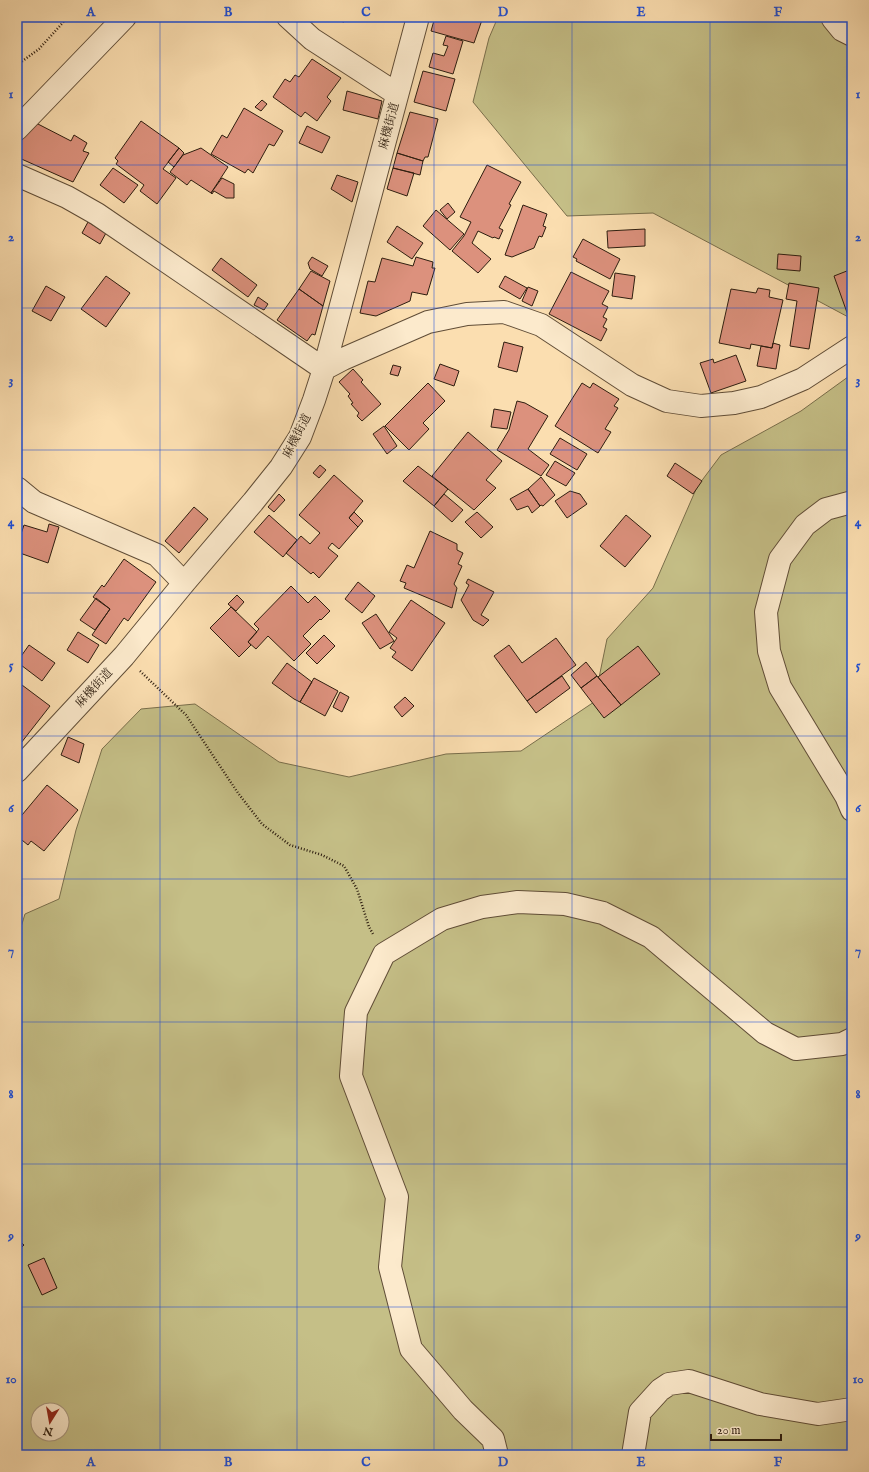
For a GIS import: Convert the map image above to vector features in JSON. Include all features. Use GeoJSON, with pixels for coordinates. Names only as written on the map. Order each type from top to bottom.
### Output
{"type":"FeatureCollection","features":[{"type":"Feature","properties":{"kind":"street"},"geometry":{"type":"LineString","coordinates":[[17,129],[124,17]]}},
{"type":"Feature","properties":{"kind":"street"},"geometry":{"type":"LineString","coordinates":[[288,17],[312,39],[398,94]]}},
{"type":"Feature","properties":{"kind":"street","name":"麻機街道"},"geometry":{"type":"LineString","coordinates":[[17,771],[124,656],[253,502],[281,467],[300,437],[324,369],[418,17]]}},
{"type":"Feature","properties":{"kind":"street"},"geometry":{"type":"LineString","coordinates":[[834,17],[842,30],[852,35]]}},
{"type":"Feature","properties":{"kind":"street"},"geometry":{"type":"LineString","coordinates":[[17,175],[67,197],[97,214],[324,369],[343,359],[428,322],[467,314],[504,312],[541,325],[632,385],[667,401],[701,406],[734,403],[761,397],[803,379],[852,347]]}},
{"type":"Feature","properties":{"kind":"street"},"geometry":{"type":"LineString","coordinates":[[17,488],[34,502],[157,555],[184,583]]}},
{"type":"Feature","properties":{"kind":"street"},"geometry":{"type":"LineString","coordinates":[[852,502],[826,509],[805,525],[780,559],[766,612],[769,651],[780,687],[846,796],[852,810]]}},
{"type":"Feature","properties":{"kind":"street"},"geometry":{"type":"LineString","coordinates":[[497,1455],[493,1439],[463,1410],[411,1349],[390,1267],[397,1197],[351,1076],[356,1012],[384,954],[442,919],[482,907],[518,902],[565,904],[603,913],[651,937],[765,1033],[796,1049],[842,1044],[852,1039]]}},
{"type":"Feature","properties":{"kind":"street"},"geometry":{"type":"LineString","coordinates":[[633,1455],[640,1412],[660,1390],[669,1384],[689,1381],[760,1404],[818,1414],[852,1409]]}},
{"type":"Feature","properties":{"kind":"path"},"geometry":{"type":"LineString","coordinates":[[17,65],[39,49],[68,17]]}},
{"type":"Feature","properties":{"kind":"path"},"geometry":{"type":"LineString","coordinates":[[124,656],[186,715],[238,793],[262,824],[290,845],[322,855],[344,866],[357,889],[369,927],[384,954]]}},
{"type":"Feature","properties":{"kind":"shaded area"},"geometry":{"type":"Polygon","coordinates":[[[498,17],[852,17],[852,319],[653,213],[567,216],[473,102],[489,38],[498,17]]]}},
{"type":"Feature","properties":{"kind":"shaded area"},"geometry":{"type":"Polygon","coordinates":[[[852,374],[852,1455],[17,1455],[17,940],[25,914],[59,899],[76,830],[102,749],[141,709],[195,704],[279,762],[349,777],[446,754],[521,751],[594,702],[607,639],[653,588],[697,487],[721,455],[801,411],[852,374]]]}},
{"type":"Feature","properties":{"kind":"building"},"geometry":{"type":"Polygon","coordinates":[[[320,17],[346,17],[344,22],[320,17]]]}},
{"type":"Feature","properties":{"kind":"building"},"geometry":{"type":"Polygon","coordinates":[[[435,17],[453,17],[466,21],[467,17],[483,17],[474,43],[431,31],[435,17]]]}},
{"type":"Feature","properties":{"kind":"building"},"geometry":{"type":"Polygon","coordinates":[[[446,36],[463,41],[453,74],[429,67],[433,53],[444,56],[448,46],[443,45],[446,36]]]}},
{"type":"Feature","properties":{"kind":"building"},"geometry":{"type":"Polygon","coordinates":[[[312,59],[341,78],[327,97],[331,101],[317,121],[305,112],[301,117],[273,97],[285,79],[290,82],[295,75],[299,77],[312,59]]]}},
{"type":"Feature","properties":{"kind":"building"},"geometry":{"type":"Polygon","coordinates":[[[423,71],[455,79],[446,111],[414,102],[423,71]]]}},
{"type":"Feature","properties":{"kind":"building"},"geometry":{"type":"Polygon","coordinates":[[[347,91],[382,101],[378,119],[343,110],[347,91]]]}},
{"type":"Feature","properties":{"kind":"building"},"geometry":{"type":"Polygon","coordinates":[[[262,100],[267,104],[261,111],[255,107],[262,100]]]}},
{"type":"Feature","properties":{"kind":"building"},"geometry":{"type":"Polygon","coordinates":[[[244,108],[283,131],[274,146],[269,144],[253,173],[248,169],[245,173],[211,154],[222,135],[227,138],[244,108]]]}},
{"type":"Feature","properties":{"kind":"building"},"geometry":{"type":"Polygon","coordinates":[[[410,112],[438,119],[428,157],[425,157],[423,161],[397,153],[410,112]]]}},
{"type":"Feature","properties":{"kind":"building"},"geometry":{"type":"Polygon","coordinates":[[[141,121],[179,148],[163,169],[176,178],[157,204],[140,191],[144,185],[116,164],[118,161],[115,158],[141,121]]]}},
{"type":"Feature","properties":{"kind":"building"},"geometry":{"type":"Polygon","coordinates":[[[36,123],[71,141],[74,135],[87,143],[83,151],[89,153],[73,182],[17,157],[17,146],[36,123]]]}},
{"type":"Feature","properties":{"kind":"building"},"geometry":{"type":"Polygon","coordinates":[[[307,126],[330,137],[322,153],[299,143],[307,126]]]}},
{"type":"Feature","properties":{"kind":"building"},"geometry":{"type":"Polygon","coordinates":[[[179,148],[184,153],[174,167],[168,162],[179,148]]]}},
{"type":"Feature","properties":{"kind":"building"},"geometry":{"type":"Polygon","coordinates":[[[201,148],[228,167],[211,193],[191,180],[187,185],[170,172],[183,155],[201,148]]]}},
{"type":"Feature","properties":{"kind":"building"},"geometry":{"type":"Polygon","coordinates":[[[397,153],[423,161],[420,175],[393,168],[397,153]]]}},
{"type":"Feature","properties":{"kind":"building"},"geometry":{"type":"Polygon","coordinates":[[[487,165],[521,182],[509,204],[511,205],[499,228],[503,230],[499,239],[493,238],[478,231],[472,243],[491,259],[478,273],[452,251],[464,236],[471,222],[460,217],[487,165]]]}},
{"type":"Feature","properties":{"kind":"building"},"geometry":{"type":"Polygon","coordinates":[[[113,168],[138,185],[124,203],[100,185],[113,168]]]}},
{"type":"Feature","properties":{"kind":"building"},"geometry":{"type":"Polygon","coordinates":[[[393,168],[414,173],[407,196],[387,189],[393,168]]]}},
{"type":"Feature","properties":{"kind":"building"},"geometry":{"type":"Polygon","coordinates":[[[337,175],[358,182],[352,202],[331,189],[337,175]]]}},
{"type":"Feature","properties":{"kind":"building"},"geometry":{"type":"Polygon","coordinates":[[[222,178],[234,184],[234,198],[226,198],[214,191],[212,194],[211,193],[222,178]]]}},
{"type":"Feature","properties":{"kind":"building"},"geometry":{"type":"Polygon","coordinates":[[[448,203],[455,212],[447,219],[440,210],[448,203]]]}},
{"type":"Feature","properties":{"kind":"building"},"geometry":{"type":"Polygon","coordinates":[[[523,205],[547,214],[543,226],[546,227],[542,237],[539,236],[534,248],[512,257],[505,255],[523,205]]]}},
{"type":"Feature","properties":{"kind":"building"},"geometry":{"type":"Polygon","coordinates":[[[436,210],[464,234],[450,250],[423,226],[436,210]]]}},
{"type":"Feature","properties":{"kind":"building"},"geometry":{"type":"Polygon","coordinates":[[[88,222],[106,233],[100,244],[82,233],[88,222]]]}},
{"type":"Feature","properties":{"kind":"building"},"geometry":{"type":"Polygon","coordinates":[[[397,226],[423,243],[412,259],[387,242],[397,226]]]}},
{"type":"Feature","properties":{"kind":"building"},"geometry":{"type":"Polygon","coordinates":[[[645,229],[645,246],[608,248],[607,231],[645,229]]]}},
{"type":"Feature","properties":{"kind":"building"},"geometry":{"type":"Polygon","coordinates":[[[583,239],[620,259],[610,279],[576,261],[577,259],[573,257],[583,239]]]}},
{"type":"Feature","properties":{"kind":"building"},"geometry":{"type":"Polygon","coordinates":[[[778,254],[801,256],[800,271],[777,269],[778,254]]]}},
{"type":"Feature","properties":{"kind":"building"},"geometry":{"type":"Polygon","coordinates":[[[312,257],[328,266],[322,276],[310,269],[308,263],[312,257]]]}},
{"type":"Feature","properties":{"kind":"building"},"geometry":{"type":"Polygon","coordinates":[[[416,257],[433,262],[432,268],[435,268],[427,295],[412,292],[410,301],[376,316],[360,313],[368,281],[375,282],[382,258],[413,266],[416,257]]]}},
{"type":"Feature","properties":{"kind":"building"},"geometry":{"type":"Polygon","coordinates":[[[221,258],[257,285],[248,297],[212,270],[221,258]]]}},
{"type":"Feature","properties":{"kind":"building"},"geometry":{"type":"Polygon","coordinates":[[[852,269],[852,321],[850,321],[834,276],[852,269]]]}},
{"type":"Feature","properties":{"kind":"building"},"geometry":{"type":"Polygon","coordinates":[[[311,271],[330,281],[323,306],[299,289],[311,271]]]}},
{"type":"Feature","properties":{"kind":"building"},"geometry":{"type":"Polygon","coordinates":[[[571,272],[609,291],[602,304],[608,307],[603,317],[607,319],[603,327],[607,329],[601,341],[549,314],[571,272]]]}},
{"type":"Feature","properties":{"kind":"building"},"geometry":{"type":"Polygon","coordinates":[[[615,273],[635,276],[632,299],[612,296],[615,273]]]}},
{"type":"Feature","properties":{"kind":"building"},"geometry":{"type":"Polygon","coordinates":[[[106,276],[130,293],[106,327],[81,309],[106,276]]]}},
{"type":"Feature","properties":{"kind":"building"},"geometry":{"type":"Polygon","coordinates":[[[505,276],[527,288],[520,299],[499,287],[505,276]]]}},
{"type":"Feature","properties":{"kind":"building"},"geometry":{"type":"Polygon","coordinates":[[[789,283],[819,288],[809,349],[790,346],[797,301],[786,299],[789,283]]]}},
{"type":"Feature","properties":{"kind":"building"},"geometry":{"type":"Polygon","coordinates":[[[46,286],[65,297],[51,321],[32,311],[46,286]]]}},
{"type":"Feature","properties":{"kind":"building"},"geometry":{"type":"Polygon","coordinates":[[[528,287],[538,291],[532,306],[522,301],[528,287]]]}},
{"type":"Feature","properties":{"kind":"building"},"geometry":{"type":"Polygon","coordinates":[[[758,288],[770,290],[769,297],[783,300],[772,348],[751,344],[750,349],[719,343],[731,289],[756,293],[758,288]]]}},
{"type":"Feature","properties":{"kind":"building"},"geometry":{"type":"Polygon","coordinates":[[[299,289],[323,306],[315,335],[312,334],[307,341],[277,320],[299,289]]]}},
{"type":"Feature","properties":{"kind":"building"},"geometry":{"type":"Polygon","coordinates":[[[258,297],[268,304],[264,310],[254,305],[258,297]]]}},
{"type":"Feature","properties":{"kind":"building"},"geometry":{"type":"Polygon","coordinates":[[[504,342],[523,347],[517,372],[498,367],[504,342]]]}},
{"type":"Feature","properties":{"kind":"building"},"geometry":{"type":"Polygon","coordinates":[[[773,343],[780,345],[776,369],[757,366],[761,346],[772,348],[773,343]]]}},
{"type":"Feature","properties":{"kind":"building"},"geometry":{"type":"Polygon","coordinates":[[[736,355],[746,381],[711,393],[700,363],[713,359],[714,363],[736,355]]]}},
{"type":"Feature","properties":{"kind":"building"},"geometry":{"type":"Polygon","coordinates":[[[440,364],[459,371],[454,386],[434,379],[440,364]]]}},
{"type":"Feature","properties":{"kind":"building"},"geometry":{"type":"Polygon","coordinates":[[[393,365],[401,367],[398,376],[390,374],[393,365]]]}},
{"type":"Feature","properties":{"kind":"building"},"geometry":{"type":"Polygon","coordinates":[[[353,369],[363,380],[361,382],[381,404],[362,421],[357,416],[359,413],[351,404],[353,403],[348,396],[350,394],[339,382],[353,369]]]}},
{"type":"Feature","properties":{"kind":"building"},"geometry":{"type":"Polygon","coordinates":[[[428,383],[445,401],[423,423],[429,429],[409,450],[385,426],[428,383]]]}},
{"type":"Feature","properties":{"kind":"building"},"geometry":{"type":"Polygon","coordinates":[[[582,383],[590,388],[593,383],[619,399],[614,406],[618,408],[605,429],[611,432],[598,453],[555,426],[582,383]]]}},
{"type":"Feature","properties":{"kind":"building"},"geometry":{"type":"Polygon","coordinates":[[[517,401],[525,403],[548,416],[528,449],[549,465],[541,476],[497,450],[509,430],[517,401]]]}},
{"type":"Feature","properties":{"kind":"building"},"geometry":{"type":"Polygon","coordinates":[[[494,409],[511,412],[507,429],[491,427],[494,409]]]}},
{"type":"Feature","properties":{"kind":"building"},"geometry":{"type":"Polygon","coordinates":[[[384,426],[397,446],[387,454],[373,434],[384,426]]]}},
{"type":"Feature","properties":{"kind":"building"},"geometry":{"type":"Polygon","coordinates":[[[468,432],[502,461],[486,480],[496,488],[474,510],[432,476],[468,432]]]}},
{"type":"Feature","properties":{"kind":"building"},"geometry":{"type":"Polygon","coordinates":[[[560,438],[587,454],[577,470],[550,454],[560,438]]]}},
{"type":"Feature","properties":{"kind":"building"},"geometry":{"type":"Polygon","coordinates":[[[555,461],[575,473],[566,486],[546,475],[555,461]]]}},
{"type":"Feature","properties":{"kind":"building"},"geometry":{"type":"Polygon","coordinates":[[[675,463],[702,481],[693,494],[667,476],[675,463]]]}},
{"type":"Feature","properties":{"kind":"building"},"geometry":{"type":"Polygon","coordinates":[[[320,465],[326,470],[319,478],[313,473],[320,465]]]}},
{"type":"Feature","properties":{"kind":"building"},"geometry":{"type":"Polygon","coordinates":[[[418,466],[448,489],[434,506],[403,481],[418,466]]]}},
{"type":"Feature","properties":{"kind":"building"},"geometry":{"type":"Polygon","coordinates":[[[334,475],[363,501],[349,518],[358,527],[339,549],[332,543],[328,548],[338,556],[319,578],[313,572],[311,574],[286,553],[301,536],[310,544],[320,533],[299,515],[334,475]]]}},
{"type":"Feature","properties":{"kind":"building"},"geometry":{"type":"Polygon","coordinates":[[[541,477],[555,495],[543,506],[540,506],[528,489],[541,477]]]}},
{"type":"Feature","properties":{"kind":"building"},"geometry":{"type":"Polygon","coordinates":[[[528,489],[540,506],[532,513],[528,506],[517,510],[510,499],[528,489]]]}},
{"type":"Feature","properties":{"kind":"building"},"geometry":{"type":"Polygon","coordinates":[[[570,491],[580,494],[587,504],[567,518],[555,501],[570,491]]]}},
{"type":"Feature","properties":{"kind":"building"},"geometry":{"type":"Polygon","coordinates":[[[279,494],[285,500],[274,512],[268,507],[279,494]]]}},
{"type":"Feature","properties":{"kind":"building"},"geometry":{"type":"Polygon","coordinates":[[[444,494],[463,510],[452,522],[434,506],[444,494]]]}},
{"type":"Feature","properties":{"kind":"building"},"geometry":{"type":"Polygon","coordinates":[[[194,507],[208,519],[179,553],[165,541],[194,507]]]}},
{"type":"Feature","properties":{"kind":"building"},"geometry":{"type":"Polygon","coordinates":[[[354,512],[363,521],[358,527],[349,518],[354,512]]]}},
{"type":"Feature","properties":{"kind":"building"},"geometry":{"type":"Polygon","coordinates":[[[477,512],[493,527],[481,538],[465,522],[477,512]]]}},
{"type":"Feature","properties":{"kind":"building"},"geometry":{"type":"Polygon","coordinates":[[[269,515],[297,540],[283,557],[254,532],[269,515]]]}},
{"type":"Feature","properties":{"kind":"building"},"geometry":{"type":"Polygon","coordinates":[[[626,515],[651,536],[625,567],[600,546],[626,515]]]}},
{"type":"Feature","properties":{"kind":"building"},"geometry":{"type":"Polygon","coordinates":[[[49,524],[59,527],[48,563],[17,552],[17,546],[24,525],[47,532],[49,524]]]}},
{"type":"Feature","properties":{"kind":"building"},"geometry":{"type":"Polygon","coordinates":[[[430,531],[457,544],[457,550],[463,553],[458,564],[462,566],[454,584],[457,588],[452,608],[404,588],[406,583],[400,581],[407,565],[414,568],[430,531]]]}},
{"type":"Feature","properties":{"kind":"building"},"geometry":{"type":"Polygon","coordinates":[[[124,559],[156,582],[128,621],[124,618],[106,644],[92,635],[110,609],[93,597],[102,585],[104,587],[124,559]]]}},
{"type":"Feature","properties":{"kind":"building"},"geometry":{"type":"Polygon","coordinates":[[[468,579],[494,592],[481,615],[489,620],[483,626],[473,620],[461,600],[469,585],[466,583],[468,579]]]}},
{"type":"Feature","properties":{"kind":"building"},"geometry":{"type":"Polygon","coordinates":[[[358,582],[375,596],[362,613],[345,599],[358,582]]]}},
{"type":"Feature","properties":{"kind":"building"},"geometry":{"type":"Polygon","coordinates":[[[291,586],[308,603],[315,596],[330,611],[303,636],[311,644],[294,661],[268,636],[256,649],[248,642],[259,629],[254,624],[291,586]]]}},
{"type":"Feature","properties":{"kind":"building"},"geometry":{"type":"Polygon","coordinates":[[[237,595],[244,602],[236,611],[228,604],[237,595]]]}},
{"type":"Feature","properties":{"kind":"building"},"geometry":{"type":"Polygon","coordinates":[[[96,598],[110,609],[95,630],[80,620],[96,598]]]}},
{"type":"Feature","properties":{"kind":"building"},"geometry":{"type":"Polygon","coordinates":[[[411,600],[445,623],[412,671],[392,657],[396,652],[390,648],[397,638],[389,632],[411,600]]]}},
{"type":"Feature","properties":{"kind":"building"},"geometry":{"type":"Polygon","coordinates":[[[231,607],[257,632],[248,642],[251,645],[239,657],[210,628],[231,607]]]}},
{"type":"Feature","properties":{"kind":"building"},"geometry":{"type":"Polygon","coordinates":[[[376,614],[394,641],[380,649],[362,623],[376,614]]]}},
{"type":"Feature","properties":{"kind":"building"},"geometry":{"type":"Polygon","coordinates":[[[78,632],[99,645],[88,663],[67,650],[78,632]]]}},
{"type":"Feature","properties":{"kind":"building"},"geometry":{"type":"Polygon","coordinates":[[[324,635],[335,646],[317,664],[306,653],[324,635]]]}},
{"type":"Feature","properties":{"kind":"building"},"geometry":{"type":"Polygon","coordinates":[[[556,638],[576,665],[527,701],[494,656],[509,645],[522,663],[556,638]]]}},
{"type":"Feature","properties":{"kind":"building"},"geometry":{"type":"Polygon","coordinates":[[[29,645],[55,663],[42,681],[17,662],[29,645]]]}},
{"type":"Feature","properties":{"kind":"building"},"geometry":{"type":"Polygon","coordinates":[[[638,646],[660,674],[621,705],[598,677],[638,646]]]}},
{"type":"Feature","properties":{"kind":"building"},"geometry":{"type":"Polygon","coordinates":[[[586,662],[597,676],[581,688],[571,675],[586,662]]]}},
{"type":"Feature","properties":{"kind":"building"},"geometry":{"type":"Polygon","coordinates":[[[287,663],[312,682],[300,702],[272,683],[287,663]]]}},
{"type":"Feature","properties":{"kind":"building"},"geometry":{"type":"Polygon","coordinates":[[[562,676],[570,688],[536,713],[527,701],[562,676]]]}},
{"type":"Feature","properties":{"kind":"building"},"geometry":{"type":"Polygon","coordinates":[[[597,676],[621,705],[604,718],[581,688],[597,676]]]}},
{"type":"Feature","properties":{"kind":"building"},"geometry":{"type":"Polygon","coordinates":[[[314,678],[338,691],[325,716],[300,702],[314,678]]]}},
{"type":"Feature","properties":{"kind":"building"},"geometry":{"type":"Polygon","coordinates":[[[18,682],[50,706],[21,743],[17,740],[18,682]]]}},
{"type":"Feature","properties":{"kind":"building"},"geometry":{"type":"Polygon","coordinates":[[[340,692],[349,697],[342,712],[333,707],[340,692]]]}},
{"type":"Feature","properties":{"kind":"building"},"geometry":{"type":"Polygon","coordinates":[[[405,697],[414,706],[402,717],[394,707],[405,697]]]}},
{"type":"Feature","properties":{"kind":"building"},"geometry":{"type":"Polygon","coordinates":[[[68,737],[84,744],[79,763],[61,755],[68,737]]]}},
{"type":"Feature","properties":{"kind":"building"},"geometry":{"type":"Polygon","coordinates":[[[47,785],[78,810],[44,851],[31,841],[28,845],[17,836],[17,821],[47,785]]]}},
{"type":"Feature","properties":{"kind":"building"},"geometry":{"type":"Polygon","coordinates":[[[17,1239],[24,1245],[17,1252],[17,1239]]]}},
{"type":"Feature","properties":{"kind":"building"},"geometry":{"type":"Polygon","coordinates":[[[44,1258],[57,1288],[42,1295],[28,1265],[44,1258]]]}}]}
